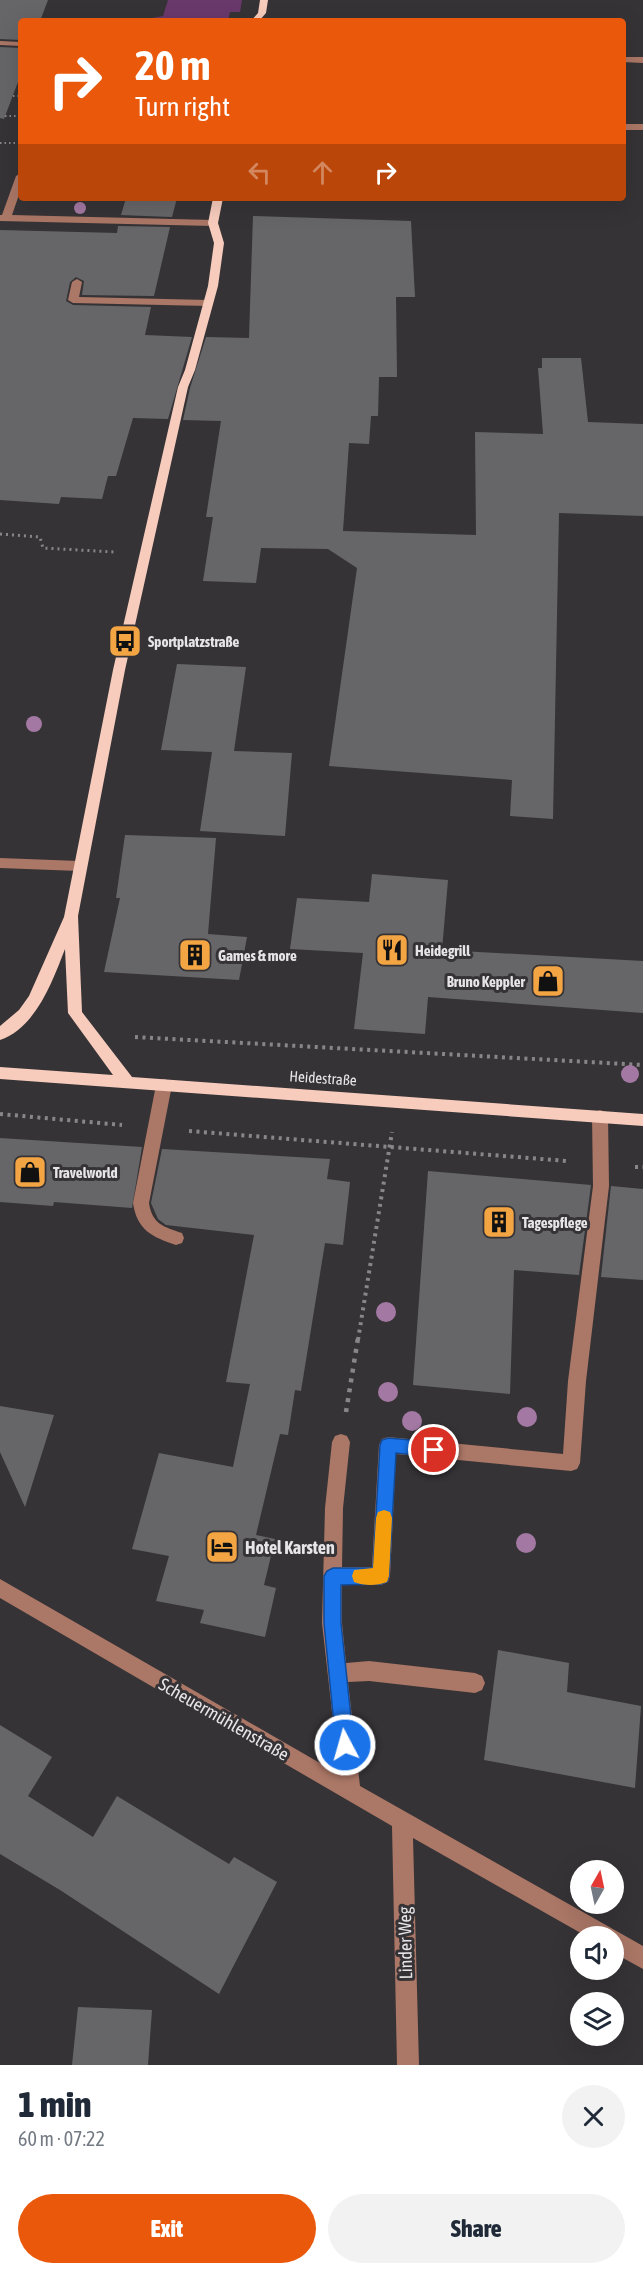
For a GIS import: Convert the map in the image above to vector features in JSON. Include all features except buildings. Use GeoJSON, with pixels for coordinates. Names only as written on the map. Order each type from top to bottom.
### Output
{"type":"FeatureCollection","features":[{"type":"Feature","properties":{"kind":"main road"},"geometry":{"type":"LineString","coordinates":[[258,18],[262,13],[264,0]]}},
{"type":"Feature","properties":{"kind":"main road"},"geometry":{"type":"LineString","coordinates":[[127,1082],[75,1013],[71,916],[119,670],[183,387],[190,370],[208,303],[219,243],[213,223],[217,201]]}},
{"type":"Feature","properties":{"kind":"main road"},"geometry":{"type":"LineString","coordinates":[[0,1034],[11,1029],[29,1010],[71,916]]}},
{"type":"Feature","properties":{"kind":"main road","name":"Heidestraße"},"geometry":{"type":"LineString","coordinates":[[0,1073],[643,1120]]}},
{"type":"Feature","properties":{"kind":"street"},"geometry":{"type":"LineString","coordinates":[[0,43],[18,44]]}},
{"type":"Feature","properties":{"kind":"street"},"geometry":{"type":"LineString","coordinates":[[626,59],[643,60]]}},
{"type":"Feature","properties":{"kind":"street"},"geometry":{"type":"LineString","coordinates":[[626,127],[643,127]]}},
{"type":"Feature","properties":{"kind":"street"},"geometry":{"type":"LineString","coordinates":[[18,183],[3,218],[213,223]]}},
{"type":"Feature","properties":{"kind":"street"},"geometry":{"type":"LineString","coordinates":[[77,282],[73,300],[208,303]]}},
{"type":"Feature","properties":{"kind":"street"},"geometry":{"type":"LineString","coordinates":[[0,863],[79,866]]}},
{"type":"Feature","properties":{"kind":"street"},"geometry":{"type":"LineString","coordinates":[[164,1085],[141,1203],[142,1218],[161,1233],[176,1238]]}},
{"type":"Feature","properties":{"kind":"street"},"geometry":{"type":"LineString","coordinates":[[333,1576],[381,1576],[388,1445],[571,1463],[577,1381],[601,1186],[600,1116]]}},
{"type":"Feature","properties":{"kind":"street"},"geometry":{"type":"LineString","coordinates":[[341,1442],[334,1508],[332,1623],[351,1792]]}},
{"type":"Feature","properties":{"kind":"street","name":"Scheuermühlenstraße"},"geometry":{"type":"LineString","coordinates":[[0,1588],[351,1792],[588,1926]]}},
{"type":"Feature","properties":{"kind":"street"},"geometry":{"type":"LineString","coordinates":[[338,1673],[369,1671],[475,1683]]}},
{"type":"Feature","properties":{"kind":"street","name":"Linder Weg"},"geometry":{"type":"LineString","coordinates":[[402,1820],[408,2065]]}},
{"type":"Feature","properties":{"kind":"street"},"geometry":{"type":"LineString","coordinates":[[624,1947],[643,1958]]}},
{"type":"Feature","properties":{"kind":"path"},"geometry":{"type":"LineString","coordinates":[[13,96],[18,96]]}},
{"type":"Feature","properties":{"kind":"path"},"geometry":{"type":"LineString","coordinates":[[5,116],[18,116]]}},
{"type":"Feature","properties":{"kind":"path"},"geometry":{"type":"LineString","coordinates":[[0,143],[18,143]]}},
{"type":"Feature","properties":{"kind":"path"},"geometry":{"type":"LineString","coordinates":[[0,534],[40,537],[43,548],[147,553]]}},
{"type":"Feature","properties":{"kind":"path"},"geometry":{"type":"LineString","coordinates":[[91,1034],[643,1065]]}},
{"type":"Feature","properties":{"kind":"path"},"geometry":{"type":"LineString","coordinates":[[341,1442],[390,1148],[395,1101]]}},
{"type":"Feature","properties":{"kind":"path"},"geometry":{"type":"LineString","coordinates":[[0,1114],[390,1148],[643,1167]]}},
{"type":"Feature","properties":{"kind":"shaded area"},"geometry":{"type":"Polygon","coordinates":[[[168,0],[242,0],[240,12],[230,12],[229,18],[152,18],[163,16],[168,0]]]}},
{"type":"Feature","properties":{"kind":"slow traffic"},"geometry":{"type":"LineString","coordinates":[[360,1576],[381,1576],[384,1518]]}},
{"type":"Feature","properties":{"kind":"place","name":"Sportplatzstraße"},"geometry":{"type":"Point","coordinates":[125,641]}},
{"type":"Feature","properties":{"kind":"place","name":"Heidegrill"},"geometry":{"type":"Point","coordinates":[392,950]}},
{"type":"Feature","properties":{"kind":"place","name":"Games & more"},"geometry":{"type":"Point","coordinates":[195,955]}},
{"type":"Feature","properties":{"kind":"place","name":"Bruno Keppler"},"geometry":{"type":"Point","coordinates":[548,981]}},
{"type":"Feature","properties":{"kind":"place","name":"Travelworld"},"geometry":{"type":"Point","coordinates":[30,1172]}},
{"type":"Feature","properties":{"kind":"place","name":"Tagespflege"},"geometry":{"type":"Point","coordinates":[499,1222]}},
{"type":"Feature","properties":{"kind":"place","name":"Hotel Karsten"},"geometry":{"type":"Point","coordinates":[222,1547]}},
{"type":"Feature","properties":{"kind":"route"},"geometry":{"type":"LineString","coordinates":[[345,1745],[332,1623],[333,1576],[381,1576],[388,1445],[434,1450]]}}]}
